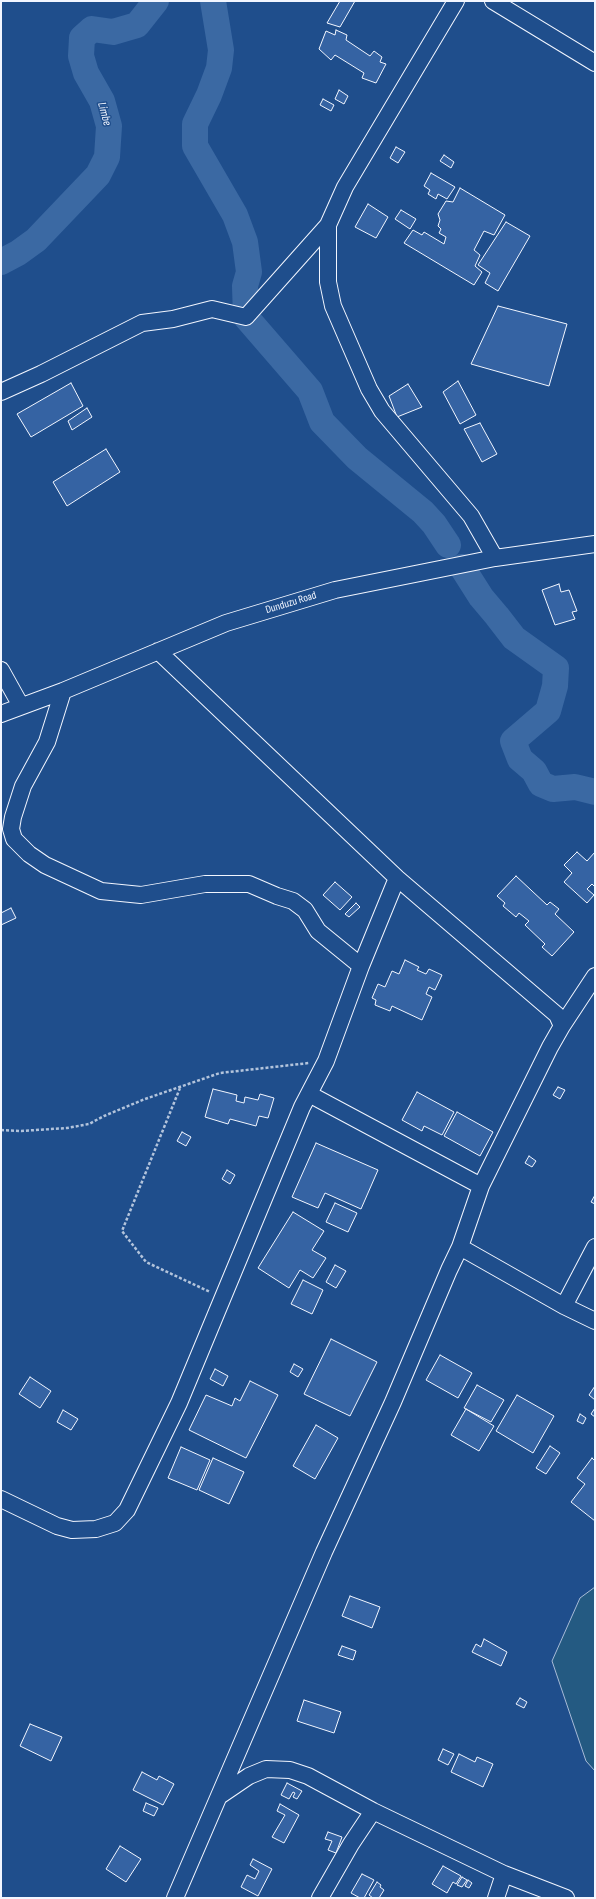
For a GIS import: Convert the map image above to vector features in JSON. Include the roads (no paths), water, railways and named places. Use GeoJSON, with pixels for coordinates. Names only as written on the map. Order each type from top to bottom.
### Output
{"type":"FeatureCollection","features":[{"type":"Feature","properties":{"kind":"street"},"geometry":{"type":"LineString","coordinates":[[1,392],[41,374],[142,323],[173,319],[212,310],[246,317],[328,225],[345,187],[456,1]]}},
{"type":"Feature","properties":{"kind":"street"},"geometry":{"type":"LineString","coordinates":[[493,1],[595,63]]}},
{"type":"Feature","properties":{"kind":"street"},"geometry":{"type":"LineString","coordinates":[[328,225],[328,282],[333,306],[369,389],[382,411],[471,516],[495,558]]}},
{"type":"Feature","properties":{"kind":"street","name":"Dunduzu Road"},"geometry":{"type":"LineString","coordinates":[[1,714],[63,691],[226,623],[335,590],[495,558],[595,544]]}},
{"type":"Feature","properties":{"kind":"street"},"geometry":{"type":"LineString","coordinates":[[158,651],[396,878],[557,1015],[562,1026]]}},
{"type":"Feature","properties":{"kind":"street"},"geometry":{"type":"LineString","coordinates":[[1,670],[21,706]]}},
{"type":"Feature","properties":{"kind":"street"},"geometry":{"type":"LineString","coordinates":[[63,691],[47,742],[23,786],[13,817],[11,829],[14,839],[29,854],[45,865],[101,891],[141,895],[205,884],[249,884],[293,901],[305,910],[318,931],[361,966]]}},
{"type":"Feature","properties":{"kind":"street"},"geometry":{"type":"LineString","coordinates":[[1,1499],[57,1526],[72,1530],[96,1529],[115,1523],[127,1510],[179,1403],[224,1298],[302,1107],[326,1061],[361,966],[396,878]]}},
{"type":"Feature","properties":{"kind":"street"},"geometry":{"type":"LineString","coordinates":[[175,1898],[324,1552],[393,1402],[449,1270],[460,1248],[480,1186],[562,1026],[595,976]]}},
{"type":"Feature","properties":{"kind":"street"},"geometry":{"type":"LineString","coordinates":[[309,1094],[480,1186]]}},
{"type":"Feature","properties":{"kind":"street"},"geometry":{"type":"LineString","coordinates":[[564,1306],[595,1247]]}},
{"type":"Feature","properties":{"kind":"street"},"geometry":{"type":"LineString","coordinates":[[460,1248],[564,1306],[595,1321]]}},
{"type":"Feature","properties":{"kind":"street"},"geometry":{"type":"LineString","coordinates":[[220,1795],[249,1776],[266,1769],[290,1770],[308,1776],[373,1811],[504,1874],[566,1898]]}},
{"type":"Feature","properties":{"kind":"street"},"geometry":{"type":"LineString","coordinates":[[320,1898],[351,1844],[373,1811]]}},
{"type":"Feature","properties":{"kind":"street"},"geometry":{"type":"LineString","coordinates":[[496,1898],[504,1874]]}},
{"type":"Feature","properties":{"kind":"waterway","name":"Limbe"},"geometry":{"type":"LineString","coordinates":[[1,262],[18,253],[36,240],[98,175],[107,157],[109,126],[102,101],[86,73],[81,56],[82,38],[92,29],[113,32],[137,25],[156,1]]}},
{"type":"Feature","properties":{"kind":"waterway"},"geometry":{"type":"LineString","coordinates":[[213,1],[221,50],[219,68],[209,95],[195,124],[195,146],[235,215],[245,242],[249,272],[245,286],[246,317],[310,391],[322,422],[357,458],[423,512],[434,524],[448,545]]}},
{"type":"Feature","properties":{"kind":"waterway"},"geometry":{"type":"LineString","coordinates":[[462,567],[481,597],[514,638],[556,668],[555,686],[548,711],[513,741],[520,759],[534,771],[541,784],[553,789],[575,787],[595,792]]}}]}
